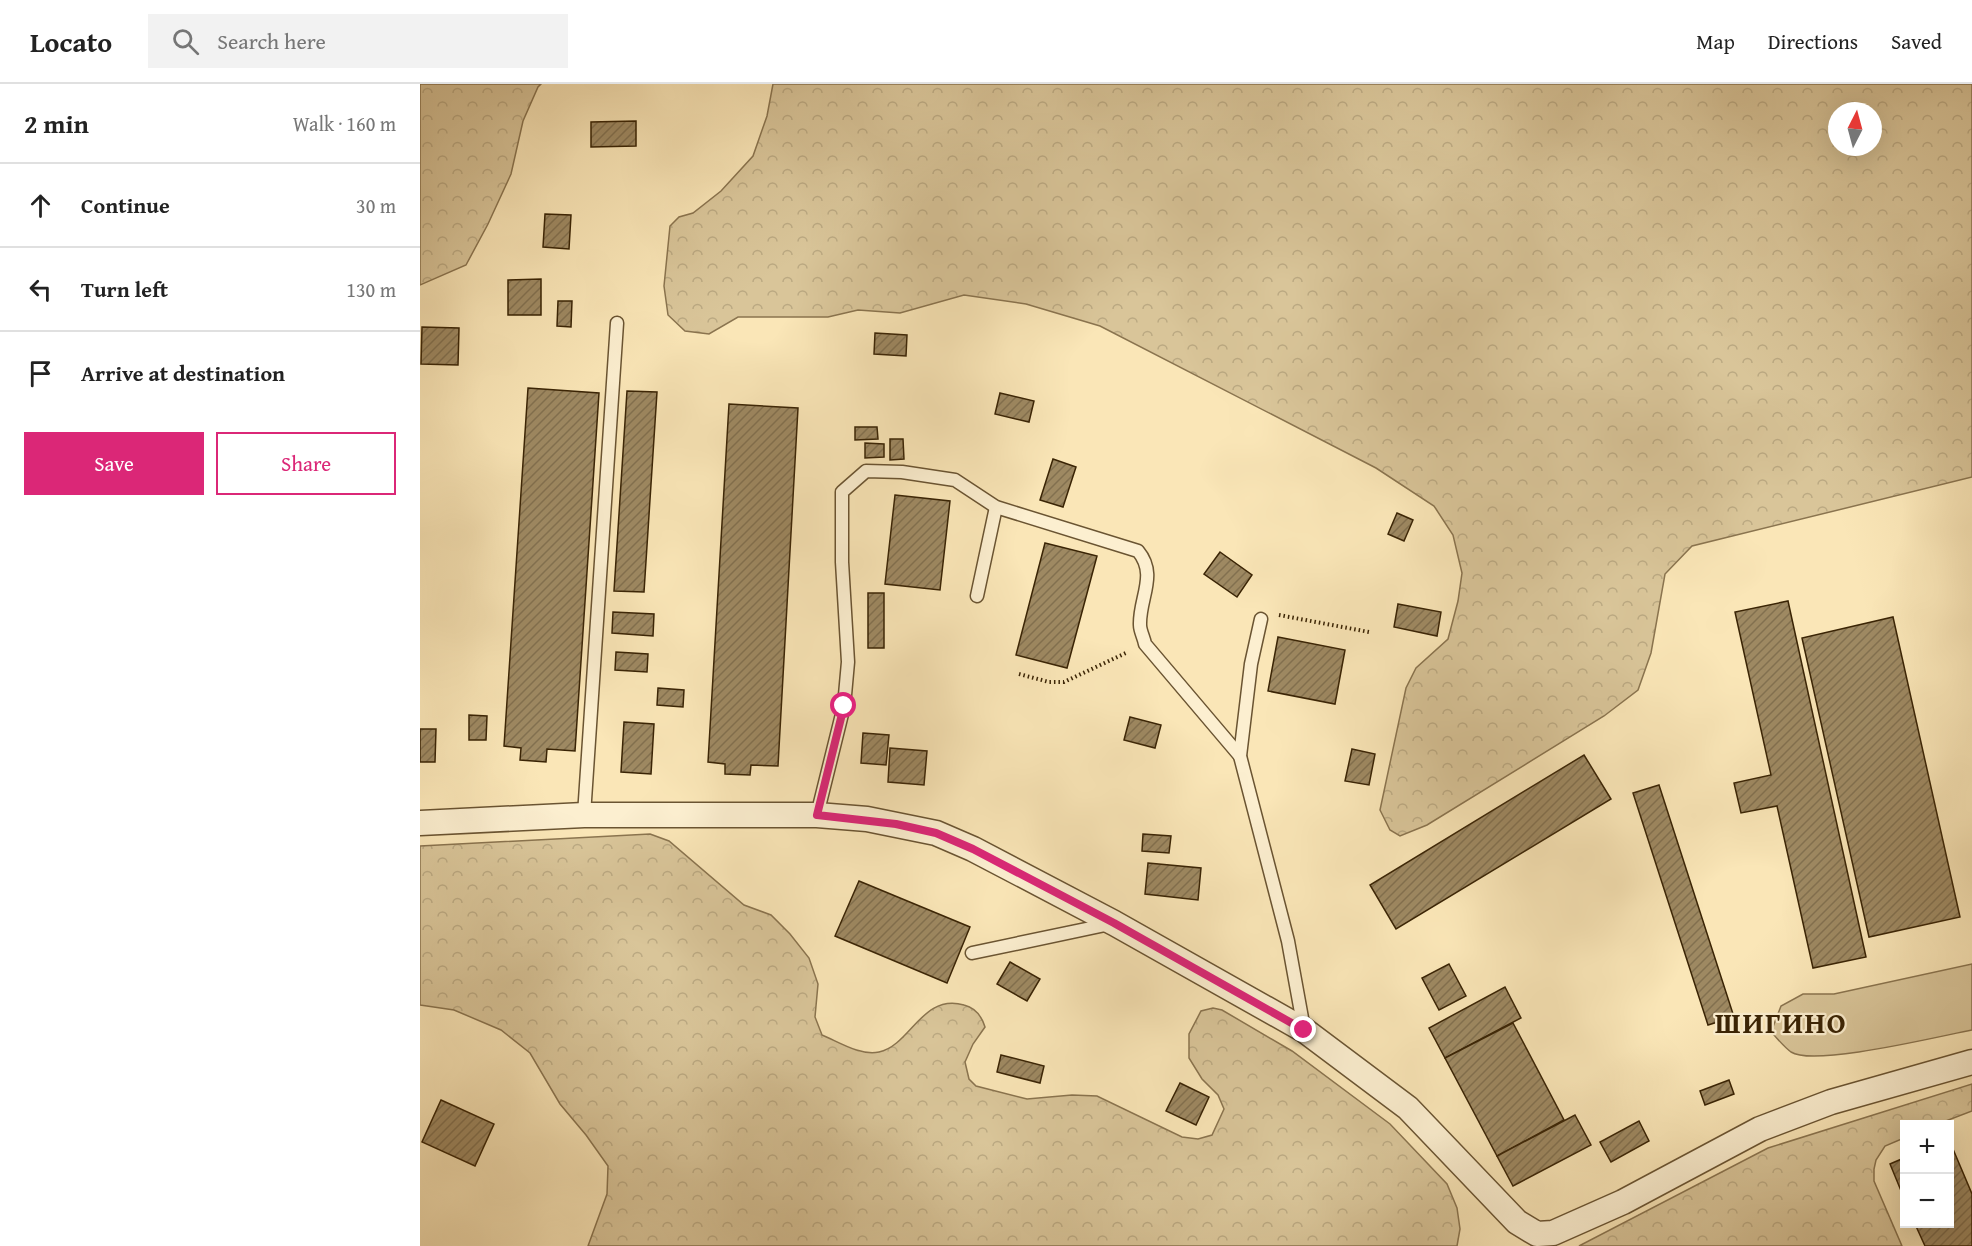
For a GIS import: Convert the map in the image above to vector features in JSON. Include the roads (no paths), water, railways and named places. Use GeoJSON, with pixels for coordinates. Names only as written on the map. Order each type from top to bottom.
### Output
{"type":"FeatureCollection","features":[{"type":"Feature","properties":{"kind":"street"},"geometry":{"type":"LineString","coordinates":[[420,823],[584,815],[817,815],[867,819],[936,833],[973,849],[1114,923],[1304,1030],[1408,1108],[1533,1240],[1592,1217],[1760,1128],[1831,1102],[1972,1062]]}},
{"type":"Feature","properties":{"kind":"lane"},"geometry":{"type":"LineString","coordinates":[[584,815],[617,323]]}},
{"type":"Feature","properties":{"kind":"lane"},"geometry":{"type":"LineString","coordinates":[[817,815],[844,706],[848,662],[842,562],[842,492],[867,471],[902,472],[955,480],[996,507],[1138,551],[1146,561],[1148,578],[1140,626],[1145,644],[1240,756]]}},
{"type":"Feature","properties":{"kind":"lane"},"geometry":{"type":"LineString","coordinates":[[976,596],[996,507]]}},
{"type":"Feature","properties":{"kind":"lane"},"geometry":{"type":"LineString","coordinates":[[1261,620],[1251,664],[1240,756],[1288,940],[1304,1030]]}},
{"type":"Feature","properties":{"kind":"lane"},"geometry":{"type":"LineString","coordinates":[[972,953],[1114,923]]}},
{"type":"Feature","properties":{"kind":"district","name":"ШИГИНО"},"geometry":{"type":"Point","coordinates":[1781,1022]}}]}
